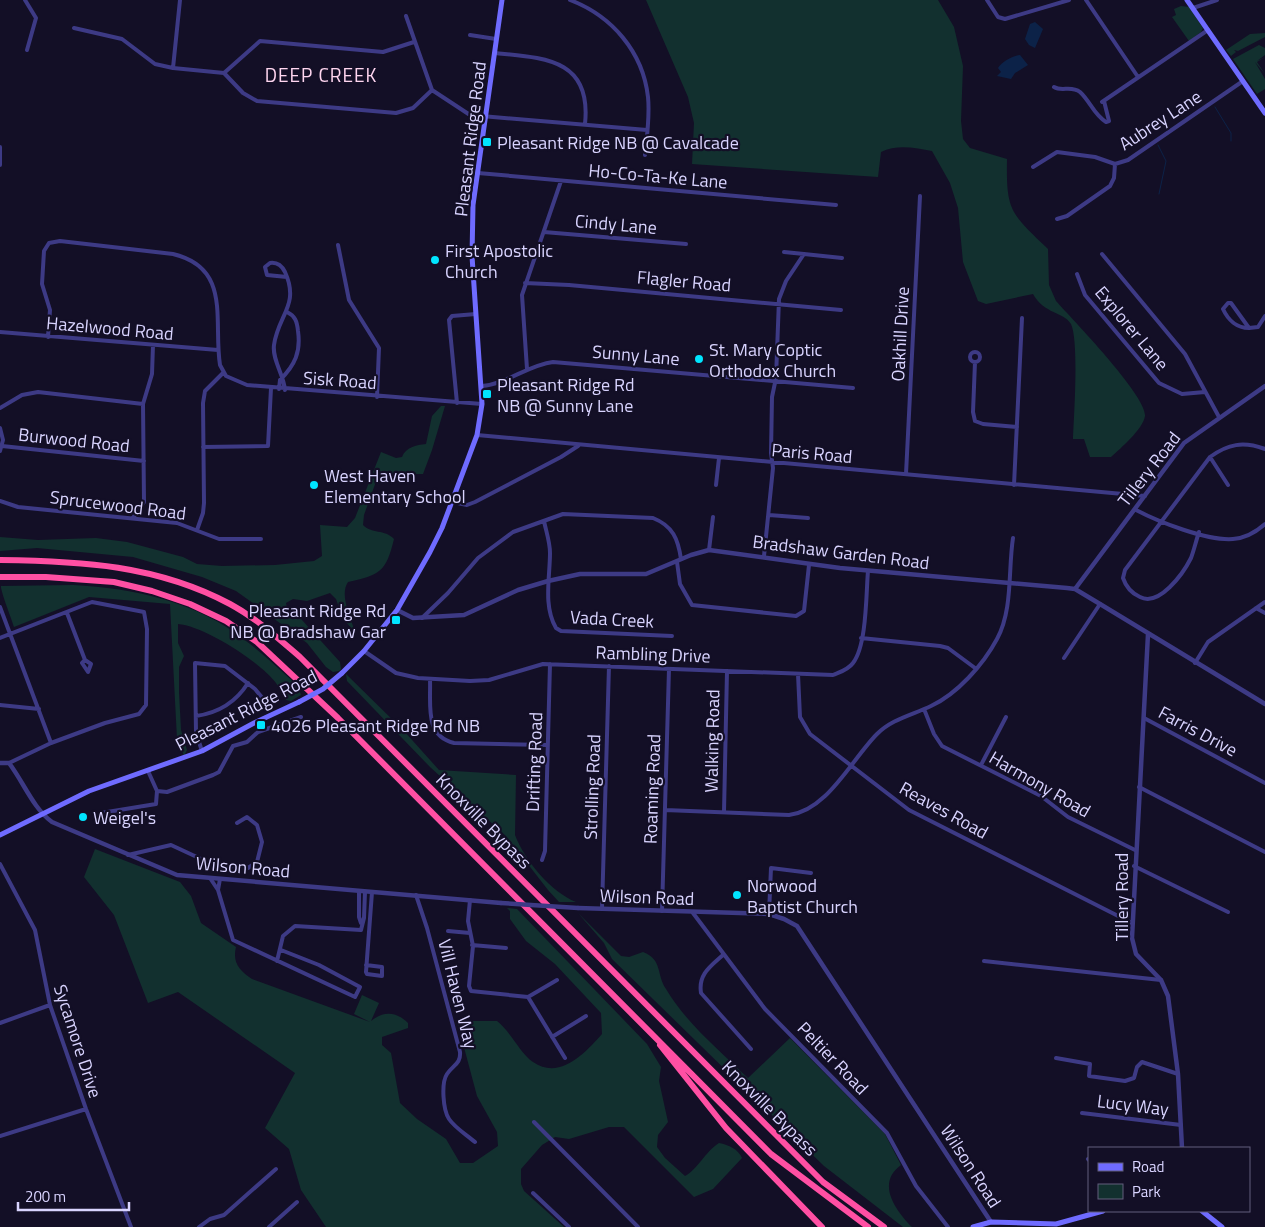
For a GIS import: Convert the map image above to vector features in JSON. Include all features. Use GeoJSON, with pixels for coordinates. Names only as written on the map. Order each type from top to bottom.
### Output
{"type":"FeatureCollection","features":[{"type":"Feature","properties":{"kind":"highway","name":"Knoxville Bypass"},"geometry":{"type":"LineString","coordinates":[[0,560],[115,566],[155,574],[193,587],[231,604],[266,627],[300,657],[823,1182],[884,1227]]}},
{"type":"Feature","properties":{"kind":"highway","name":"Knoxville Bypass"},"geometry":{"type":"LineString","coordinates":[[0,577],[46,577],[114,582],[152,590],[190,604],[219,618],[257,642],[338,718],[771,1154],[868,1227]]}},
{"type":"Feature","properties":{"kind":"highway"},"geometry":{"type":"LineString","coordinates":[[656,1037],[664,1052],[726,1128],[822,1227]]}},
{"type":"Feature","properties":{"kind":"main road","name":"Pleasant Ridge Road"},"geometry":{"type":"LineString","coordinates":[[0,835],[89,791],[202,751],[322,689],[342,674],[364,651],[397,610],[430,552],[453,502],[477,436],[482,404],[482,386],[472,233],[478,174],[502,0]]}},
{"type":"Feature","properties":{"kind":"main road"},"geometry":{"type":"LineString","coordinates":[[1187,0],[1265,113]]}},
{"type":"Feature","properties":{"kind":"main road","name":"Wilson Road"},"geometry":{"type":"LineString","coordinates":[[991,1222],[1051,1224],[1099,1212]]}},
{"type":"Feature","properties":{"kind":"main road"},"geometry":{"type":"LineString","coordinates":[[1203,1212],[1222,1227]]}},
{"type":"Feature","properties":{"kind":"main road"},"geometry":{"type":"LineString","coordinates":[[973,1227],[991,1222]]}},
{"type":"Feature","properties":{"kind":"street"},"geometry":{"type":"LineString","coordinates":[[25,0],[36,18],[27,50]]}},
{"type":"Feature","properties":{"kind":"street"},"geometry":{"type":"LineString","coordinates":[[173,68],[180,0]]}},
{"type":"Feature","properties":{"kind":"street"},"geometry":{"type":"LineString","coordinates":[[570,0],[594,12],[612,26],[635,55],[646,85],[649,112],[645,155]]}},
{"type":"Feature","properties":{"kind":"street"},"geometry":{"type":"LineString","coordinates":[[987,0],[998,17],[1005,19],[1069,0]]}},
{"type":"Feature","properties":{"kind":"street"},"geometry":{"type":"LineString","coordinates":[[1086,0],[1138,78]]}},
{"type":"Feature","properties":{"kind":"street"},"geometry":{"type":"LineString","coordinates":[[1193,8],[1217,0]]}},
{"type":"Feature","properties":{"kind":"street"},"geometry":{"type":"LineString","coordinates":[[406,16],[432,90],[470,115],[647,130]]}},
{"type":"Feature","properties":{"kind":"street"},"geometry":{"type":"LineString","coordinates":[[74,28],[122,39],[155,64],[173,68],[224,73],[243,93],[256,101],[396,113],[413,108],[432,90]]}},
{"type":"Feature","properties":{"kind":"street"},"geometry":{"type":"LineString","coordinates":[[1054,87],[1058,89],[1072,88],[1078,91],[1106,122],[1110,119],[1103,101],[1208,30]]}},
{"type":"Feature","properties":{"kind":"street"},"geometry":{"type":"LineString","coordinates":[[470,35],[496,39]]}},
{"type":"Feature","properties":{"kind":"street"},"geometry":{"type":"LineString","coordinates":[[224,73],[260,41],[382,52],[414,42]]}},
{"type":"Feature","properties":{"kind":"street"},"geometry":{"type":"LineString","coordinates":[[495,52],[544,58],[560,64],[578,83],[586,106],[585,124]]}},
{"type":"Feature","properties":{"kind":"street","name":"Aubrey Lane"},"geometry":{"type":"LineString","coordinates":[[1033,167],[1052,153],[1062,152],[1096,157],[1115,164],[1128,160],[1243,81]]}},
{"type":"Feature","properties":{"kind":"street"},"geometry":{"type":"LineString","coordinates":[[0,147],[0,165]]}},
{"type":"Feature","properties":{"kind":"street"},"geometry":{"type":"LineString","coordinates":[[1057,219],[1066,216],[1110,186],[1114,178],[1115,164]]}},
{"type":"Feature","properties":{"kind":"street","name":"Ho-Co-Ta-Ke Lane"},"geometry":{"type":"LineString","coordinates":[[478,174],[836,205]]}},
{"type":"Feature","properties":{"kind":"street"},"geometry":{"type":"LineString","coordinates":[[527,369],[521,304],[525,283],[561,182]]}},
{"type":"Feature","properties":{"kind":"street","name":"Oakhill Drive"},"geometry":{"type":"LineString","coordinates":[[906,474],[920,196]]}},
{"type":"Feature","properties":{"kind":"street","name":"Cindy Lane"},"geometry":{"type":"LineString","coordinates":[[544,232],[686,244]]}},
{"type":"Feature","properties":{"kind":"street"},"geometry":{"type":"LineString","coordinates":[[48,337],[50,310],[42,284],[44,250],[49,243],[60,242],[182,256],[205,272],[214,284],[218,350],[223,373],[204,391],[202,403],[204,503],[203,513],[197,530]]}},
{"type":"Feature","properties":{"kind":"street"},"geometry":{"type":"LineString","coordinates":[[338,245],[350,300],[378,348],[377,397]]}},
{"type":"Feature","properties":{"kind":"street"},"geometry":{"type":"LineString","coordinates":[[784,252],[842,258]]}},
{"type":"Feature","properties":{"kind":"street"},"geometry":{"type":"LineString","coordinates":[[764,556],[773,468],[772,398],[775,382],[780,303],[786,281],[804,254]]}},
{"type":"Feature","properties":{"kind":"street"},"geometry":{"type":"LineString","coordinates":[[1102,254],[1181,348],[1194,367],[1219,417]]}},
{"type":"Feature","properties":{"kind":"street"},"geometry":{"type":"LineString","coordinates":[[285,390],[274,346],[287,312],[292,289],[287,277],[283,269],[278,264],[270,263],[265,267],[267,275],[287,277]]}},
{"type":"Feature","properties":{"kind":"street","name":"Explorer Lane"},"geometry":{"type":"LineString","coordinates":[[1077,274],[1085,295],[1160,383],[1170,390],[1182,394],[1205,392]]}},
{"type":"Feature","properties":{"kind":"street","name":"Flagler Road"},"geometry":{"type":"LineString","coordinates":[[525,283],[578,285],[841,310]]}},
{"type":"Feature","properties":{"kind":"street"},"geometry":{"type":"LineString","coordinates":[[1249,328],[1231,303],[1224,306],[1224,311],[1230,320],[1239,326],[1249,328],[1258,327],[1264,323],[1265,316]]}},
{"type":"Feature","properties":{"kind":"street"},"geometry":{"type":"LineString","coordinates":[[279,389],[282,378],[290,371],[300,351],[297,321],[293,315],[287,312]]}},
{"type":"Feature","properties":{"kind":"street"},"geometry":{"type":"LineString","coordinates":[[457,403],[449,320],[452,316],[476,314]]}},
{"type":"Feature","properties":{"kind":"street"},"geometry":{"type":"LineString","coordinates":[[1014,485],[1022,318]]}},
{"type":"Feature","properties":{"kind":"street","name":"Hazelwood Road"},"geometry":{"type":"LineString","coordinates":[[0,332],[218,350]]}},
{"type":"Feature","properties":{"kind":"street"},"geometry":{"type":"LineString","coordinates":[[133,518],[144,502],[143,404],[152,374],[153,345]]}},
{"type":"Feature","properties":{"kind":"street","name":"Sunny Lane"},"geometry":{"type":"LineString","coordinates":[[482,386],[495,384],[527,369],[554,362],[853,388]]}},
{"type":"Feature","properties":{"kind":"street"},"geometry":{"type":"LineString","coordinates":[[975,362],[973,412],[975,421],[983,424],[1017,428]]}},
{"type":"Feature","properties":{"kind":"street","name":"Sisk Road"},"geometry":{"type":"LineString","coordinates":[[223,373],[239,383],[285,390],[482,404]]}},
{"type":"Feature","properties":{"kind":"street","name":"Tillery Road"},"geometry":{"type":"LineString","coordinates":[[1074,589],[1136,510],[1184,443],[1265,386]]}},
{"type":"Feature","properties":{"kind":"street"},"geometry":{"type":"LineString","coordinates":[[203,447],[268,446],[271,388]]}},
{"type":"Feature","properties":{"kind":"street"},"geometry":{"type":"LineString","coordinates":[[0,408],[22,395],[38,392],[143,404]]}},
{"type":"Feature","properties":{"kind":"street"},"geometry":{"type":"LineString","coordinates":[[0,428],[3,440],[1,448]]}},
{"type":"Feature","properties":{"kind":"street","name":"Paris Road"},"geometry":{"type":"LineString","coordinates":[[477,436],[1145,496]]}},
{"type":"Feature","properties":{"kind":"street"},"geometry":{"type":"LineString","coordinates":[[1199,532],[1190,561],[1163,595],[1152,600],[1144,599],[1128,588],[1123,578],[1125,570],[1210,457],[1227,446],[1237,444],[1265,449]]}},
{"type":"Feature","properties":{"kind":"street"},"geometry":{"type":"LineString","coordinates":[[453,502],[467,504],[474,502],[562,457],[578,446]]}},
{"type":"Feature","properties":{"kind":"street","name":"Burwood Road"},"geometry":{"type":"LineString","coordinates":[[1,448],[144,461]]}},
{"type":"Feature","properties":{"kind":"street"},"geometry":{"type":"LineString","coordinates":[[1210,457],[1228,485]]}},
{"type":"Feature","properties":{"kind":"street"},"geometry":{"type":"LineString","coordinates":[[716,485],[719,458]]}},
{"type":"Feature","properties":{"kind":"street","name":"Sprucewood Road"},"geometry":{"type":"LineString","coordinates":[[0,501],[18,507],[177,524],[219,539],[261,539]]}},
{"type":"Feature","properties":{"kind":"street"},"geometry":{"type":"LineString","coordinates":[[1136,510],[1161,523],[1232,539],[1248,536],[1265,524]]}},
{"type":"Feature","properties":{"kind":"street"},"geometry":{"type":"LineString","coordinates":[[421,618],[448,593],[478,558],[513,532],[562,514],[653,518],[662,522],[675,533],[680,584],[692,605],[800,615],[805,606],[809,565]]}},
{"type":"Feature","properties":{"kind":"street"},"geometry":{"type":"LineString","coordinates":[[769,515],[808,518]]}},
{"type":"Feature","properties":{"kind":"street"},"geometry":{"type":"LineString","coordinates":[[708,550],[712,517]]}},
{"type":"Feature","properties":{"kind":"street"},"geometry":{"type":"LineString","coordinates":[[544,521],[550,551],[548,581]]}},
{"type":"Feature","properties":{"kind":"street"},"geometry":{"type":"LineString","coordinates":[[665,810],[789,815],[802,812],[822,799],[885,727],[948,696],[975,668],[997,640],[1001,630],[1009,583],[1013,538]]}},
{"type":"Feature","properties":{"kind":"street","name":"Bradshaw Garden Road"},"geometry":{"type":"LineString","coordinates":[[397,610],[413,618],[464,615],[518,590],[548,581],[580,574],[646,574],[708,550],[764,556],[809,565],[1074,589],[1265,704]]}},
{"type":"Feature","properties":{"kind":"street","name":"Rambling Drive"},"geometry":{"type":"LineString","coordinates":[[364,651],[396,673],[430,679],[482,681],[543,664],[833,675],[844,671],[856,658],[861,638],[868,570]]}},
{"type":"Feature","properties":{"kind":"street","name":"Vada Creek"},"geometry":{"type":"LineString","coordinates":[[548,581],[554,624],[561,630],[672,636]]}},
{"type":"Feature","properties":{"kind":"street"},"geometry":{"type":"LineString","coordinates":[[0,638],[92,602],[144,612],[146,629],[146,705],[139,714],[51,743],[9,763],[0,763]]}},
{"type":"Feature","properties":{"kind":"street"},"geometry":{"type":"LineString","coordinates":[[1195,663],[1208,642],[1265,602]]}},
{"type":"Feature","properties":{"kind":"street"},"geometry":{"type":"LineString","coordinates":[[1064,658],[1100,604]]}},
{"type":"Feature","properties":{"kind":"street"},"geometry":{"type":"LineString","coordinates":[[0,607],[51,743]]}},
{"type":"Feature","properties":{"kind":"street"},"geometry":{"type":"LineString","coordinates":[[1256,608],[1265,613]]}},
{"type":"Feature","properties":{"kind":"street"},"geometry":{"type":"LineString","coordinates":[[67,613],[85,660]]}},
{"type":"Feature","properties":{"kind":"street","name":"Tillery Road"},"geometry":{"type":"LineString","coordinates":[[1148,634],[1134,866],[1132,938],[1136,954],[1161,980],[1170,1002],[1178,1074],[1182,1147]]}},
{"type":"Feature","properties":{"kind":"street"},"geometry":{"type":"LineString","coordinates":[[861,638],[948,648],[975,668]]}},
{"type":"Feature","properties":{"kind":"street"},"geometry":{"type":"LineString","coordinates":[[202,751],[196,733],[195,663],[225,666],[262,695],[270,707]]}},
{"type":"Feature","properties":{"kind":"street","name":"Drifting Road"},"geometry":{"type":"LineString","coordinates":[[542,860],[545,851],[550,664]]}},
{"type":"Feature","properties":{"kind":"street","name":"Strolling Road"},"geometry":{"type":"LineString","coordinates":[[602,909],[609,666]]}},
{"type":"Feature","properties":{"kind":"street","name":"Roaming Road"},"geometry":{"type":"LineString","coordinates":[[662,911],[669,668]]}},
{"type":"Feature","properties":{"kind":"street","name":"Walking Road"},"geometry":{"type":"LineString","coordinates":[[724,812],[727,671]]}},
{"type":"Feature","properties":{"kind":"street","name":"Reaves Road"},"geometry":{"type":"LineString","coordinates":[[798,674],[798,708],[804,726],[810,734],[910,810],[1132,923]]}},
{"type":"Feature","properties":{"kind":"street"},"geometry":{"type":"LineString","coordinates":[[430,679],[432,724],[440,738],[454,743],[547,746]]}},
{"type":"Feature","properties":{"kind":"street"},"geometry":{"type":"LineString","coordinates":[[196,716],[209,714],[230,703],[248,683]]}},
{"type":"Feature","properties":{"kind":"street"},"geometry":{"type":"LineString","coordinates":[[0,705],[38,709]]}},
{"type":"Feature","properties":{"kind":"street","name":"Harmony Road"},"geometry":{"type":"LineString","coordinates":[[924,709],[934,734],[942,746],[1041,796],[1068,817],[1135,850]]}},
{"type":"Feature","properties":{"kind":"street"},"geometry":{"type":"LineString","coordinates":[[156,792],[167,792],[219,772],[233,746],[248,742],[258,732],[301,717]]}},
{"type":"Feature","properties":{"kind":"street"},"geometry":{"type":"LineString","coordinates":[[981,765],[1006,717]]}},
{"type":"Feature","properties":{"kind":"street","name":"Farris Drive"},"geometry":{"type":"LineString","coordinates":[[1144,718],[1265,782]]}},
{"type":"Feature","properties":{"kind":"street"},"geometry":{"type":"LineString","coordinates":[[254,723],[258,732]]}},
{"type":"Feature","properties":{"kind":"street"},"geometry":{"type":"LineString","coordinates":[[9,763],[23,782],[40,814]]}},
{"type":"Feature","properties":{"kind":"street"},"geometry":{"type":"LineString","coordinates":[[102,813],[156,804],[156,792],[148,771]]}},
{"type":"Feature","properties":{"kind":"street"},"geometry":{"type":"LineString","coordinates":[[1139,788],[1265,852]]}},
{"type":"Feature","properties":{"kind":"street","name":"Wilson Road"},"geometry":{"type":"LineString","coordinates":[[40,814],[52,822],[170,874],[501,903],[602,909],[768,914],[784,919],[797,926],[806,938],[991,1222]]}},
{"type":"Feature","properties":{"kind":"street"},"geometry":{"type":"LineString","coordinates":[[126,855],[171,845],[212,864],[248,868],[257,862],[262,850],[261,838],[257,825],[250,819],[247,818],[237,823]]}},
{"type":"Feature","properties":{"kind":"street","name":"Sycamore Drive"},"geometry":{"type":"LineString","coordinates":[[0,864],[35,930],[50,1004],[86,1109],[131,1227]]}},
{"type":"Feature","properties":{"kind":"street"},"geometry":{"type":"LineString","coordinates":[[1134,866],[1228,912]]}},
{"type":"Feature","properties":{"kind":"street"},"geometry":{"type":"LineString","coordinates":[[768,914],[771,868],[811,873]]}},
{"type":"Feature","properties":{"kind":"street"},"geometry":{"type":"LineString","coordinates":[[210,878],[218,890],[233,940],[355,997],[360,987],[319,965],[281,950]]}},
{"type":"Feature","properties":{"kind":"street"},"geometry":{"type":"LineString","coordinates":[[218,890],[220,879]]}},
{"type":"Feature","properties":{"kind":"street"},"geometry":{"type":"LineString","coordinates":[[277,961],[285,933],[295,926],[360,930],[361,923],[359,918],[362,892]]}},
{"type":"Feature","properties":{"kind":"street"},"geometry":{"type":"LineString","coordinates":[[366,965],[382,966],[382,976],[367,974],[366,965],[372,892]]}},
{"type":"Feature","properties":{"kind":"street","name":"Vill Haven Way"},"geometry":{"type":"LineString","coordinates":[[416,895],[427,928],[460,1052],[459,1062],[449,1072],[444,1081],[447,1115],[451,1122],[476,1142]]}},
{"type":"Feature","properties":{"kind":"street"},"geometry":{"type":"LineString","coordinates":[[470,900],[472,945],[469,986],[471,991],[528,997],[557,980]]}},
{"type":"Feature","properties":{"kind":"street","name":"Peltier Road"},"geometry":{"type":"LineString","coordinates":[[693,912],[723,955],[765,1009],[887,1133],[916,1186],[948,1227]]}},
{"type":"Feature","properties":{"kind":"street"},"geometry":{"type":"LineString","coordinates":[[448,932],[470,933]]}},
{"type":"Feature","properties":{"kind":"street"},"geometry":{"type":"LineString","coordinates":[[472,945],[506,948]]}},
{"type":"Feature","properties":{"kind":"street"},"geometry":{"type":"LineString","coordinates":[[723,955],[702,976],[701,992],[751,1050]]}},
{"type":"Feature","properties":{"kind":"street"},"geometry":{"type":"LineString","coordinates":[[984,961],[1161,980]]}},
{"type":"Feature","properties":{"kind":"street"},"geometry":{"type":"LineString","coordinates":[[528,997],[565,1058]]}},
{"type":"Feature","properties":{"kind":"street"},"geometry":{"type":"LineString","coordinates":[[0,1024],[50,1004]]}},
{"type":"Feature","properties":{"kind":"street"},"geometry":{"type":"LineString","coordinates":[[552,1037],[586,1016]]}},
{"type":"Feature","properties":{"kind":"street"},"geometry":{"type":"LineString","coordinates":[[1056,1058],[1090,1064],[1088,1076],[1125,1081],[1134,1078],[1137,1067],[1142,1062],[1178,1074]]}},
{"type":"Feature","properties":{"kind":"street"},"geometry":{"type":"LineString","coordinates":[[0,1136],[86,1109]]}},
{"type":"Feature","properties":{"kind":"street","name":"Lucy Way"},"geometry":{"type":"LineString","coordinates":[[1082,1113],[1181,1125]]}},
{"type":"Feature","properties":{"kind":"street"},"geometry":{"type":"LineString","coordinates":[[534,1122],[638,1227]]}},
{"type":"Feature","properties":{"kind":"street"},"geometry":{"type":"LineString","coordinates":[[199,1227],[210,1219],[224,1215],[276,1168]]}},
{"type":"Feature","properties":{"kind":"street"},"geometry":{"type":"LineString","coordinates":[[533,1193],[569,1227]]}},
{"type":"Feature","properties":{"kind":"street"},"geometry":{"type":"LineString","coordinates":[[269,1227],[298,1202]]}},
{"type":"Feature","properties":{"kind":"green space"},"geometry":{"type":"Polygon","coordinates":[[[646,0],[938,0],[954,27],[963,66],[961,121],[963,139],[970,148],[1007,159],[1008,190],[1013,210],[1026,227],[1048,249],[1049,285],[1056,301],[1122,376],[1142,406],[1145,416],[1140,427],[1131,438],[1111,457],[1090,457],[1084,439],[1073,439],[1075,346],[1071,324],[1064,317],[1048,309],[1033,294],[986,304],[978,301],[963,262],[958,208],[950,183],[932,151],[900,147],[881,152],[878,177],[692,164],[694,123],[688,97],[646,0]]]}},
{"type":"Feature","properties":{"kind":"green space"},"geometry":{"type":"Polygon","coordinates":[[[1181,6],[1189,7],[1203,28],[1201,32],[1189,41],[1172,17],[1176,15],[1174,9],[1181,6]]]}},
{"type":"Feature","properties":{"kind":"green space"},"geometry":{"type":"Polygon","coordinates":[[[1265,33],[1265,37],[1238,51],[1234,50],[1236,52],[1231,56],[1226,50],[1250,34],[1265,33]]]}},
{"type":"Feature","properties":{"kind":"green space"},"geometry":{"type":"Polygon","coordinates":[[[1259,45],[1265,48],[1265,55],[1257,61],[1265,57],[1257,62],[1265,74],[1255,62],[1265,79],[1265,89],[1257,94],[1233,59],[1259,45]]]}},
{"type":"Feature","properties":{"kind":"green space"},"geometry":{"type":"Polygon","coordinates":[[[441,406],[445,406],[423,474],[415,474],[412,478],[378,476],[364,515],[363,525],[370,530],[386,534],[394,539],[388,559],[380,570],[368,577],[348,582],[345,600],[355,632],[343,619],[336,599],[330,593],[307,601],[293,599],[286,603],[287,608],[302,620],[340,662],[341,669],[339,671],[333,672],[326,667],[307,643],[236,591],[202,577],[133,557],[37,548],[0,551],[0,537],[38,540],[96,538],[127,542],[183,557],[197,564],[222,566],[275,565],[314,561],[322,556],[320,525],[347,527],[355,518],[381,452],[396,458],[402,457],[409,449],[426,444],[432,416],[441,406]]]}},
{"type":"Feature","properties":{"kind":"green space"},"geometry":{"type":"Polygon","coordinates":[[[73,585],[142,594],[186,607],[207,616],[260,652],[298,686],[301,695],[291,701],[286,700],[268,674],[244,655],[202,631],[178,624],[178,643],[184,656],[179,667],[179,692],[181,730],[187,750],[184,756],[177,739],[170,604],[89,597],[14,627],[1,586],[73,585]]]}},
{"type":"Feature","properties":{"kind":"green space"},"geometry":{"type":"Polygon","coordinates":[[[346,674],[404,731],[439,770],[516,775],[515,835],[519,845],[532,865],[548,883],[557,891],[576,902],[559,902],[506,836],[430,767],[347,681],[346,674]]]}},
{"type":"Feature","properties":{"kind":"green space"},"geometry":{"type":"Polygon","coordinates":[[[95,849],[180,882],[191,896],[201,923],[236,947],[235,958],[238,966],[252,979],[370,1022],[354,1014],[362,995],[379,1003],[371,1021],[380,1015],[394,1014],[408,1023],[408,1028],[382,1037],[382,1045],[391,1053],[400,1103],[417,1119],[446,1139],[460,1163],[473,1163],[498,1146],[497,1132],[477,1096],[457,1021],[497,1021],[528,1058],[543,1067],[553,1068],[572,1062],[602,1034],[601,1013],[555,964],[526,941],[510,919],[510,911],[507,908],[517,909],[647,1044],[661,1067],[659,1081],[668,1122],[658,1135],[657,1147],[665,1158],[685,1176],[719,1143],[733,1148],[742,1158],[713,1189],[694,1197],[624,1127],[609,1127],[569,1139],[555,1137],[542,1145],[521,1169],[521,1184],[524,1191],[564,1227],[326,1227],[301,1190],[289,1149],[265,1128],[295,1073],[178,992],[148,1003],[114,915],[84,877],[95,849]]]}},
{"type":"Feature","properties":{"kind":"green space"},"geometry":{"type":"Polygon","coordinates":[[[578,913],[621,956],[629,957],[643,952],[654,959],[663,983],[683,1013],[748,1078],[790,1038],[885,1134],[901,1165],[894,1172],[890,1180],[891,1196],[894,1205],[912,1227],[903,1227],[824,1166],[612,959],[604,943],[578,913]]]}},
{"type":"Feature","properties":{"kind":"water"},"geometry":{"type":"Polygon","coordinates":[[[1035,22],[1043,29],[1035,48],[1029,45],[1025,39],[1030,24],[1035,22]]]}},
{"type":"Feature","properties":{"kind":"water"},"geometry":{"type":"Polygon","coordinates":[[[1020,55],[1028,65],[1015,73],[1011,79],[997,76],[1001,72],[998,68],[1002,63],[1020,55]]]}},
{"type":"Feature","properties":{"kind":"waterway"},"geometry":{"type":"LineString","coordinates":[[1215,107],[1231,133],[1231,141]]}},
{"type":"Feature","properties":{"kind":"waterway"},"geometry":{"type":"LineString","coordinates":[[1158,145],[1166,161],[1159,194]]}},
{"type":"Feature","properties":{"kind":"place","name":"Pleasant Ridge NB @ Cavalcade"},"geometry":{"type":"Point","coordinates":[487,142]}},
{"type":"Feature","properties":{"kind":"place","name":"First Apostolic Church"},"geometry":{"type":"Point","coordinates":[435,260]}},
{"type":"Feature","properties":{"kind":"place","name":"St. Mary Coptic Orthodox Church"},"geometry":{"type":"Point","coordinates":[699,359]}},
{"type":"Feature","properties":{"kind":"place","name":"Pleasant Ridge Rd NB @ Sunny Lane"},"geometry":{"type":"Point","coordinates":[487,394]}},
{"type":"Feature","properties":{"kind":"place","name":"West Haven Elementary School"},"geometry":{"type":"Point","coordinates":[314,485]}},
{"type":"Feature","properties":{"kind":"place","name":"Pleasant Ridge Rd NB @ Bradshaw Gar"},"geometry":{"type":"Point","coordinates":[396,620]}},
{"type":"Feature","properties":{"kind":"place","name":"4026 Pleasant Ridge Rd NB"},"geometry":{"type":"Point","coordinates":[261,725]}},
{"type":"Feature","properties":{"kind":"place","name":"Weigel's"},"geometry":{"type":"Point","coordinates":[83,817]}},
{"type":"Feature","properties":{"kind":"place","name":"Norwood Baptist Church"},"geometry":{"type":"Point","coordinates":[737,895]}},
{"type":"Feature","properties":{"kind":"district","name":"DEEP CREEK"},"geometry":{"type":"Point","coordinates":[321,74]}}]}
